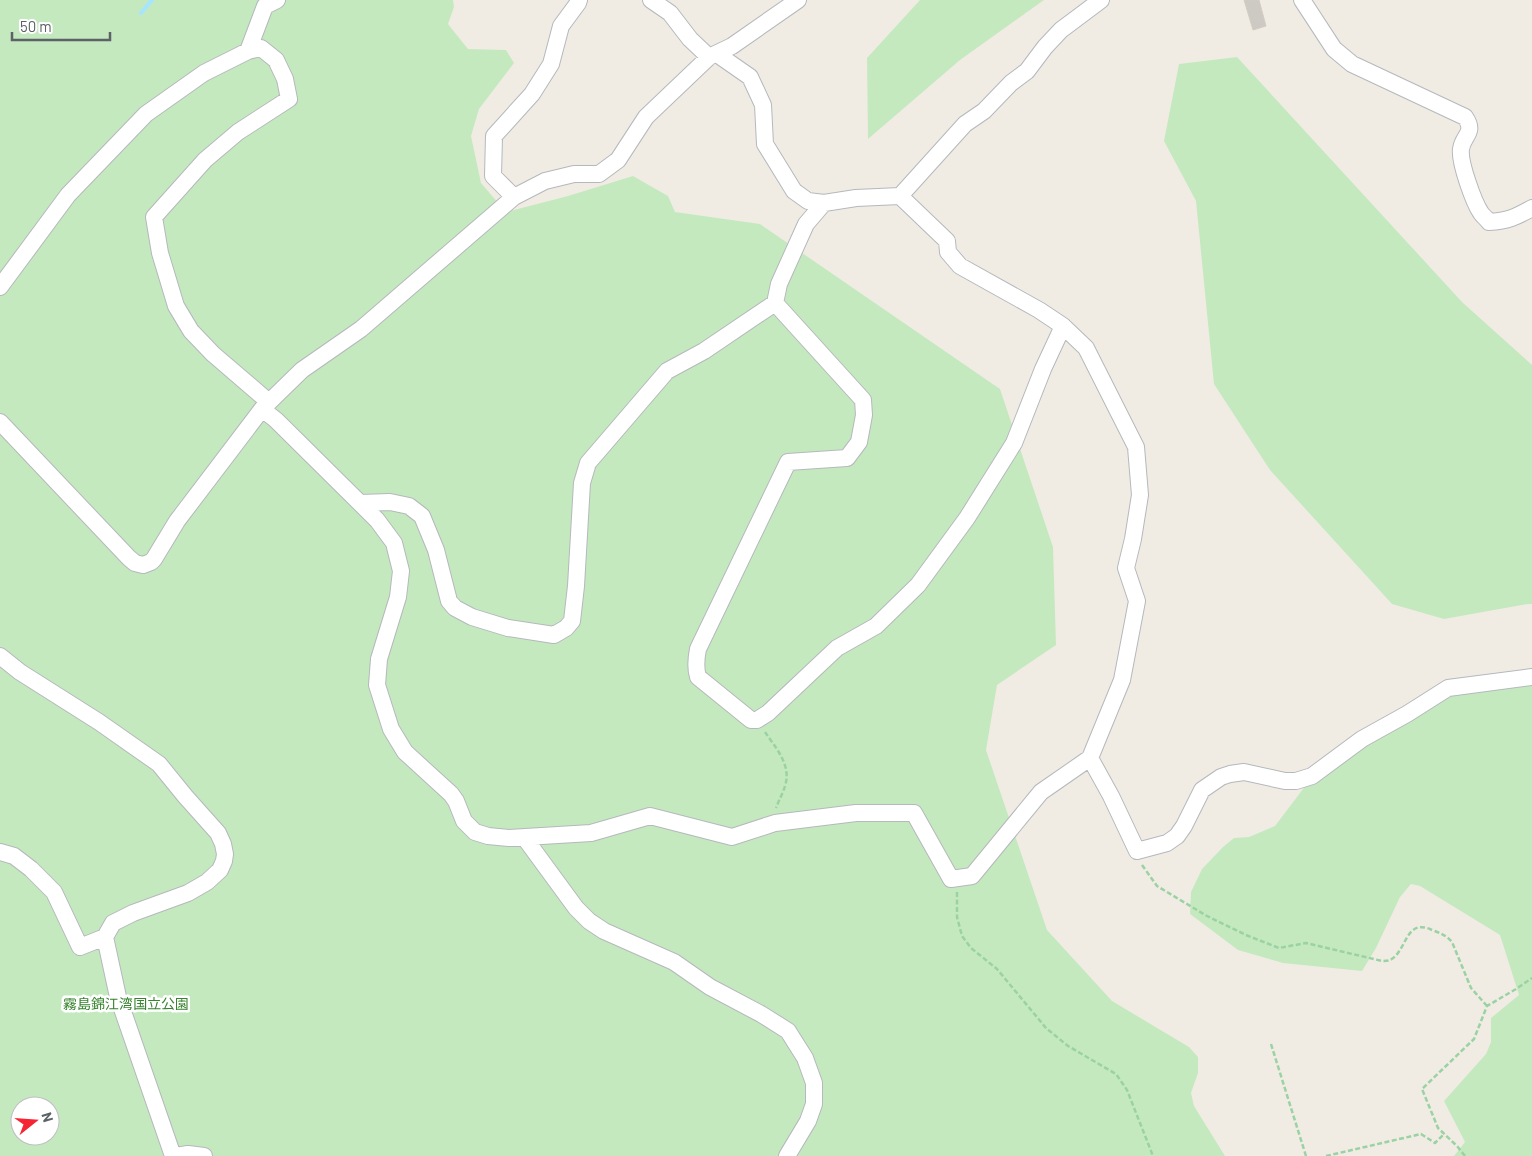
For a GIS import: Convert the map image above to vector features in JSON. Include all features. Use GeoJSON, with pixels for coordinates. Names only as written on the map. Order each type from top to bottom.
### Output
{"type":"FeatureCollection","features":[{"type":"Feature","properties":{"kind":"street"},"geometry":{"type":"LineString","coordinates":[[248,51],[265,6],[277,0]]}},
{"type":"Feature","properties":{"kind":"street"},"geometry":{"type":"LineString","coordinates":[[514,197],[493,176],[494,136],[532,94],[551,64],[561,26],[579,0]]}},
{"type":"Feature","properties":{"kind":"street"},"geometry":{"type":"LineString","coordinates":[[651,0],[670,13],[690,39],[750,77],[762,104],[765,144],[794,191],[808,201],[824,203],[856,198],[900,196],[965,124],[984,110],[1011,83],[1027,71],[1061,30],[1101,0]]}},
{"type":"Feature","properties":{"kind":"street"},"geometry":{"type":"LineString","coordinates":[[0,422],[120,549],[136,563],[143,565],[151,562],[177,521],[266,405],[302,370],[361,329],[514,197],[545,181],[574,174],[598,174],[618,160],[646,117],[713,55],[732,46],[798,0]]}},
{"type":"Feature","properties":{"kind":"street"},"geometry":{"type":"LineString","coordinates":[[1302,0],[1334,49],[1352,64],[1465,117],[1469,123],[1470,131],[1461,148],[1461,160],[1474,201],[1481,214],[1489,222],[1514,218],[1532,208]]}},
{"type":"Feature","properties":{"kind":"street"},"geometry":{"type":"LineString","coordinates":[[0,287],[68,195],[146,114],[204,74],[248,51],[261,48],[276,60],[285,79],[289,99],[238,132],[205,160],[154,217],[160,253],[176,306],[191,331],[266,405],[276,420],[360,503],[394,543],[401,571],[398,597],[379,658],[377,685],[391,729],[405,752],[451,794],[464,820],[475,832],[488,836],[524,837],[591,833],[650,816],[732,837],[775,823],[856,813],[914,813],[951,879],[972,876],[1041,792],[1090,758],[1122,680],[1137,601],[1126,568],[1134,539],[1140,495],[1136,447],[1086,348],[1063,326],[1040,310],[960,266],[948,252],[947,241],[900,196]]}},
{"type":"Feature","properties":{"kind":"street"},"geometry":{"type":"LineString","coordinates":[[360,503],[390,502],[408,506],[422,516],[436,550],[449,601],[455,608],[472,617],[508,628],[554,636],[572,622],[582,483],[588,463],[667,371],[704,351],[775,303],[779,284],[806,224],[824,203]]}},
{"type":"Feature","properties":{"kind":"street"},"geometry":{"type":"LineString","coordinates":[[775,303],[863,400],[864,415],[859,442],[848,458],[788,462],[698,649],[695,662],[698,677],[752,720],[757,720],[768,713],[837,648],[876,626],[918,585],[967,518],[1014,443],[1043,369],[1063,326]]}},
{"type":"Feature","properties":{"kind":"street"},"geometry":{"type":"LineString","coordinates":[[0,656],[20,672],[99,722],[160,764],[218,833],[226,854],[220,870],[188,894],[133,913],[114,923],[106,936],[80,947],[54,892],[31,869],[14,856],[0,852]]}},
{"type":"Feature","properties":{"kind":"street"},"geometry":{"type":"LineString","coordinates":[[1090,758],[1111,796],[1136,851],[1166,843],[1177,836],[1202,790],[1221,777],[1244,772],[1285,781],[1296,781],[1312,776],[1362,739],[1448,688],[1532,678]]}},
{"type":"Feature","properties":{"kind":"street"},"geometry":{"type":"LineString","coordinates":[[524,837],[576,908],[589,921],[604,931],[674,962],[710,987],[761,1014],[788,1031],[805,1058],[814,1084],[814,1104],[808,1121],[787,1156]]}},
{"type":"Feature","properties":{"kind":"street"},"geometry":{"type":"LineString","coordinates":[[106,936],[118,997],[174,1156],[188,1154],[204,1156]]}},
{"type":"Feature","properties":{"kind":"path"},"geometry":{"type":"LineString","coordinates":[[757,720],[781,755],[787,769],[786,784],[773,816],[775,823]]}},
{"type":"Feature","properties":{"kind":"path"},"geometry":{"type":"LineString","coordinates":[[1136,851],[1142,864],[1157,886],[1207,916],[1246,935],[1279,948],[1306,943],[1382,961],[1390,960],[1398,953],[1408,934],[1415,928],[1427,927],[1447,936],[1452,942],[1471,988],[1487,1006]]}},
{"type":"Feature","properties":{"kind":"path"},"geometry":{"type":"LineString","coordinates":[[958,878],[957,917],[962,936],[971,948],[997,969],[1046,1028],[1068,1046],[1116,1074],[1128,1090],[1154,1156]]}},
{"type":"Feature","properties":{"kind":"path"},"geometry":{"type":"LineString","coordinates":[[1465,1156],[1438,1128],[1422,1089],[1474,1039],[1487,1006],[1532,978]]}},
{"type":"Feature","properties":{"kind":"path"},"geometry":{"type":"LineString","coordinates":[[1270,1044],[1306,1156]]}},
{"type":"Feature","properties":{"kind":"path"},"geometry":{"type":"LineString","coordinates":[[1326,1156],[1420,1134],[1435,1143],[1444,1134]]}},
{"type":"Feature","properties":{"kind":"green space","name":"霧島錦江湾国立公園"},"geometry":{"type":"Polygon","coordinates":[[[0,0],[453,0],[454,7],[448,24],[468,49],[506,50],[514,63],[479,109],[471,136],[481,183],[506,212],[568,196],[633,176],[668,196],[675,212],[760,224],[1000,389],[1053,547],[1056,645],[997,685],[986,750],[1047,930],[1112,1001],[1189,1047],[1198,1057],[1198,1073],[1191,1093],[1194,1106],[1225,1156],[0,1156],[0,0]]]}},
{"type":"Feature","properties":{"kind":"green space"},"geometry":{"type":"Polygon","coordinates":[[[920,0],[1044,0],[960,60],[868,139],[867,58],[920,0]]]}},
{"type":"Feature","properties":{"kind":"green space"},"geometry":{"type":"Polygon","coordinates":[[[1237,57],[1462,302],[1532,365],[1532,604],[1444,619],[1392,604],[1270,470],[1214,384],[1196,201],[1164,141],[1179,64],[1237,57]]]}},
{"type":"Feature","properties":{"kind":"green space"},"geometry":{"type":"Polygon","coordinates":[[[1532,683],[1532,1156],[1454,1156],[1465,1142],[1444,1101],[1486,1054],[1491,1042],[1491,1018],[1519,995],[1500,935],[1420,886],[1411,884],[1400,897],[1376,948],[1362,971],[1283,963],[1238,950],[1190,914],[1191,892],[1202,869],[1223,847],[1234,838],[1249,837],[1275,826],[1306,785],[1358,746],[1448,694],[1532,683]]]}},
{"type":"Feature","properties":{"kind":"building"},"geometry":{"type":"Polygon","coordinates":[[[1244,0],[1259,0],[1266,26],[1253,30],[1244,0]]]}},
{"type":"Feature","properties":{"kind":"waterway"},"geometry":{"type":"LineString","coordinates":[[141,13],[152,0]]}}]}
